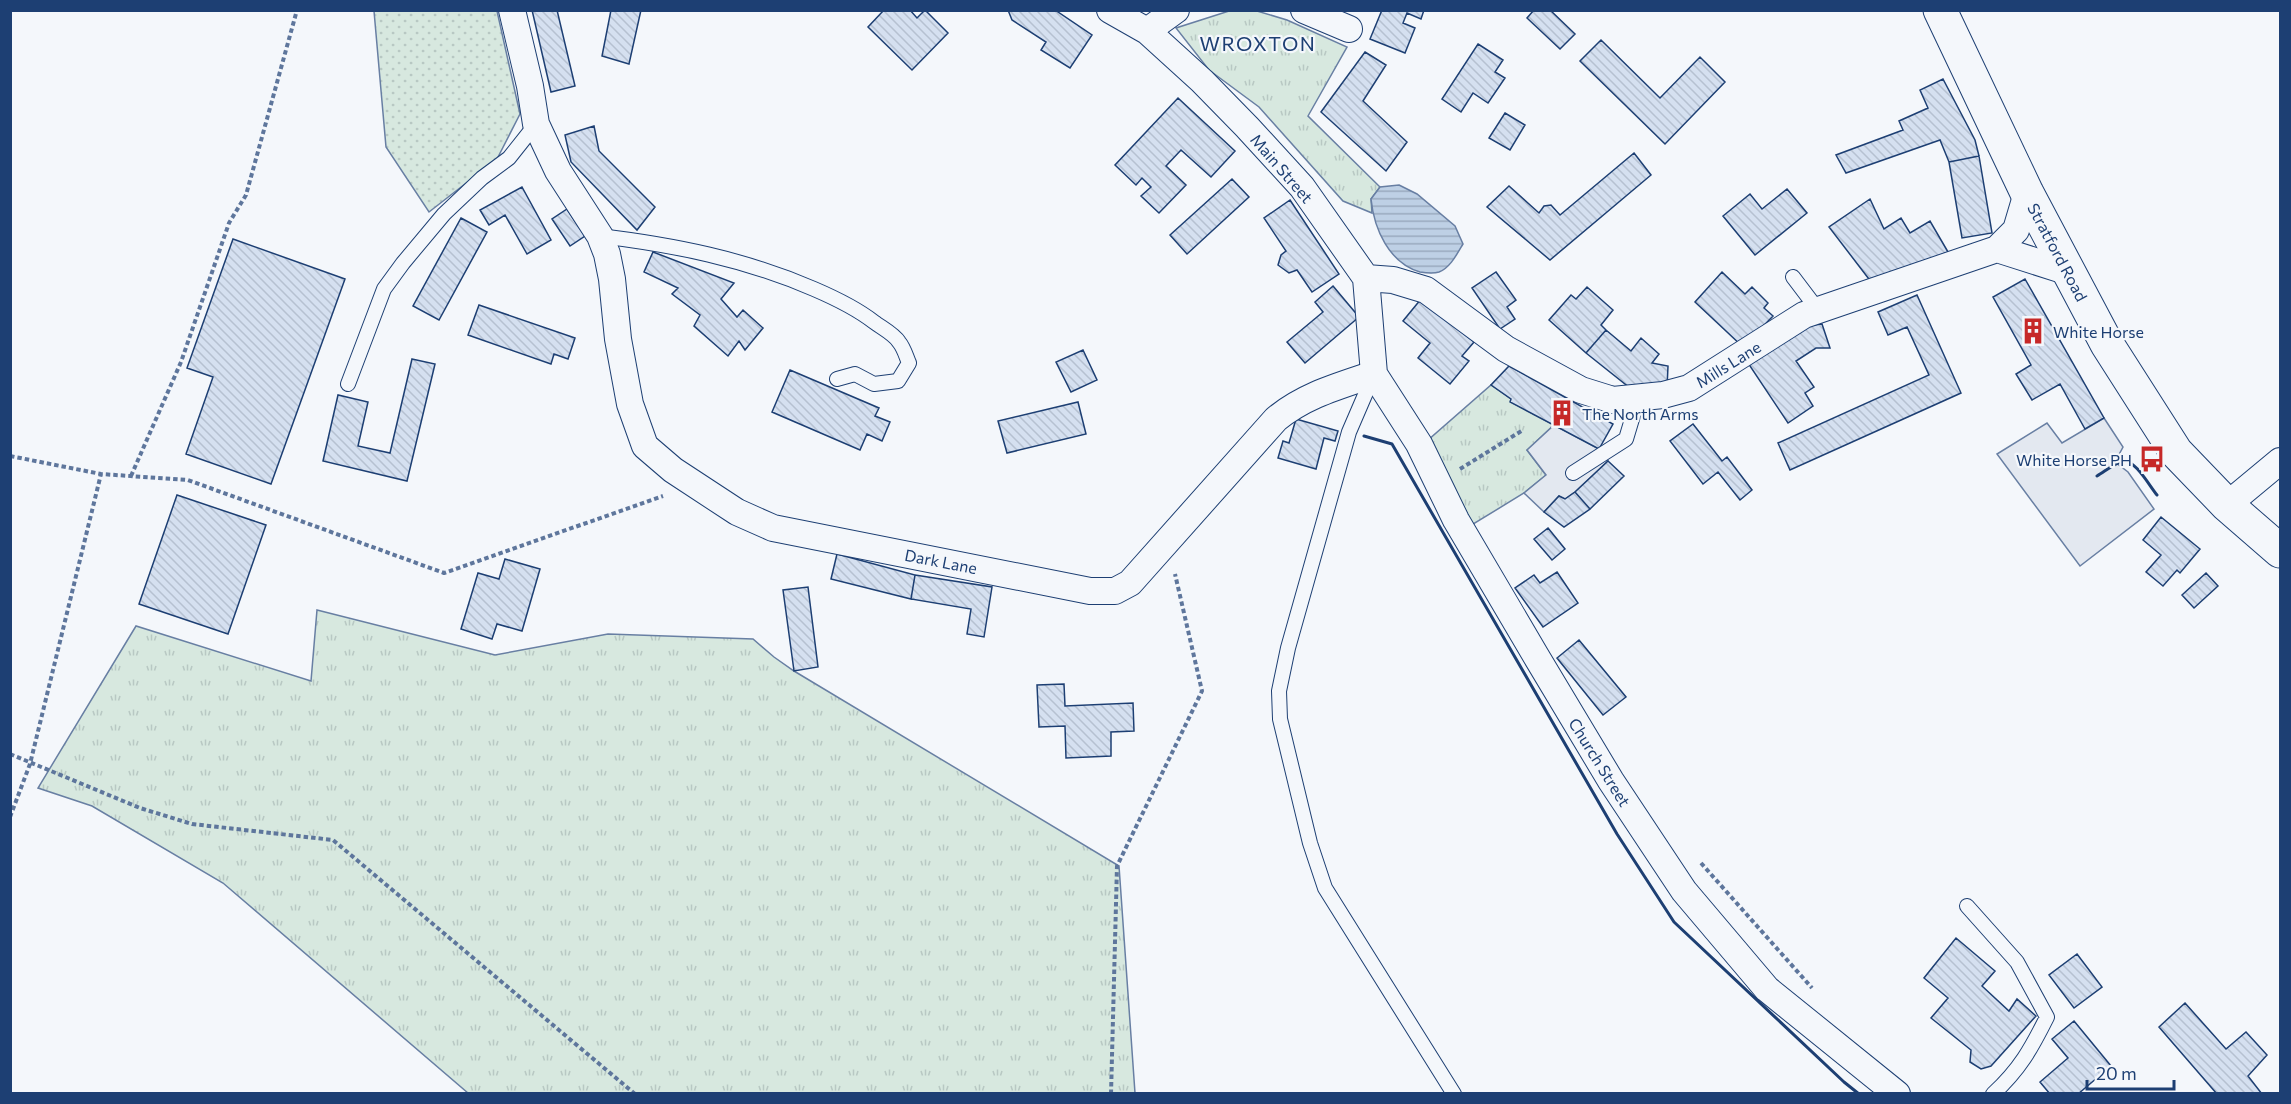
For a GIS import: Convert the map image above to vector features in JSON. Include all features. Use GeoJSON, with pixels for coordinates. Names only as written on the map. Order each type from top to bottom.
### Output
{"type":"FeatureCollection","features":[{"type":"Feature","properties":{"kind":"main road","name":"Stratford Road"},"geometry":{"type":"LineString","coordinates":[[1940,10],[2027,193],[2107,344],[2176,452],[2227,505],[2280,551]]}},
{"type":"Feature","properties":{"kind":"street"},"geometry":{"type":"LineString","coordinates":[[512,10],[530,86],[536,124],[558,171],[603,245]]}},
{"type":"Feature","properties":{"kind":"street","name":"Main Street"},"geometry":{"type":"LineString","coordinates":[[1110,10],[1147,31],[1202,81],[1302,187],[1366,278]]}},
{"type":"Feature","properties":{"kind":"street"},"geometry":{"type":"LineString","coordinates":[[1147,31],[1176,10]]}},
{"type":"Feature","properties":{"kind":"street"},"geometry":{"type":"LineString","coordinates":[[1304,10],[1349,29]]}},
{"type":"Feature","properties":{"kind":"street","name":"Mills Lane"},"geometry":{"type":"LineString","coordinates":[[1366,278],[1393,280],[1426,290],[1506,349],[1581,390],[1613,400],[1638,399],[1689,388],[1804,315],[1997,249],[2016,230],[2027,193]]}},
{"type":"Feature","properties":{"kind":"street","name":"Dark Lane"},"geometry":{"type":"LineString","coordinates":[[603,245],[612,279],[618,339],[630,405],[645,446],[673,470],[737,512],[773,528],[1089,591],[1115,591],[1130,583],[1276,419],[1293,405],[1318,393],[1374,374]]}},
{"type":"Feature","properties":{"kind":"street"},"geometry":{"type":"LineString","coordinates":[[1997,249],[2069,272]]}},
{"type":"Feature","properties":{"kind":"street"},"geometry":{"type":"LineString","coordinates":[[1366,278],[1374,374]]}},
{"type":"Feature","properties":{"kind":"street","name":"Church Street"},"geometry":{"type":"LineString","coordinates":[[1374,374],[1419,444],[1456,520],[1542,666],[1611,781],[1684,891],[1767,989],[1897,1094]]}},
{"type":"Feature","properties":{"kind":"street"},"geometry":{"type":"LineString","coordinates":[[2227,505],[2280,461]]}},
{"type":"Feature","properties":{"kind":"lane"},"geometry":{"type":"LineString","coordinates":[[348,384],[384,289],[444,214],[482,178],[509,158],[536,124]]}},
{"type":"Feature","properties":{"kind":"lane"},"geometry":{"type":"LineString","coordinates":[[603,245],[673,246],[753,265],[795,281],[838,300],[866,316],[899,341],[909,363],[898,381],[874,384],[855,374],[837,379]]}},
{"type":"Feature","properties":{"kind":"lane"},"geometry":{"type":"LineString","coordinates":[[1793,277],[1818,310]]}},
{"type":"Feature","properties":{"kind":"lane"},"geometry":{"type":"LineString","coordinates":[[1374,374],[1349,432],[1288,648],[1279,691],[1280,719],[1310,843],[1325,888],[1454,1094]]}},
{"type":"Feature","properties":{"kind":"lane"},"geometry":{"type":"LineString","coordinates":[[1573,473],[1626,440],[1638,399]]}},
{"type":"Feature","properties":{"kind":"lane"},"geometry":{"type":"LineString","coordinates":[[1967,906],[2017,962],[2047,1017],[2029,1052],[2013,1075],[1993,1094]]}},
{"type":"Feature","properties":{"kind":"path"},"geometry":{"type":"LineString","coordinates":[[131,476],[180,362],[229,223],[246,195],[297,10]]}},
{"type":"Feature","properties":{"kind":"path"},"geometry":{"type":"LineString","coordinates":[[1438,483],[1523,430]]}},
{"type":"Feature","properties":{"kind":"path"},"geometry":{"type":"LineString","coordinates":[[10,456],[100,474],[188,480],[444,573],[695,484]]}},
{"type":"Feature","properties":{"kind":"path"},"geometry":{"type":"LineString","coordinates":[[10,817],[30,764],[100,474]]}},
{"type":"Feature","properties":{"kind":"path"},"geometry":{"type":"LineString","coordinates":[[1111,1094],[1117,866],[1202,691],[1168,541]]}},
{"type":"Feature","properties":{"kind":"path"},"geometry":{"type":"LineString","coordinates":[[10,754],[140,808],[192,824],[333,840],[636,1094]]}},
{"type":"Feature","properties":{"kind":"path"},"geometry":{"type":"LineString","coordinates":[[1694,854],[1816,992]]}},
{"type":"Feature","properties":{"kind":"green space"},"geometry":{"type":"Polygon","coordinates":[[[374,11],[497,11],[520,114],[497,159],[429,212],[386,147],[374,11]]]}},
{"type":"Feature","properties":{"kind":"green space"},"geometry":{"type":"Polygon","coordinates":[[[1229,11],[1257,11],[1287,20],[1347,47],[1308,116],[1380,187],[1371,199],[1372,213],[1343,201],[1259,107],[1209,70],[1176,28],[1229,11]]]}},
{"type":"Feature","properties":{"kind":"green space"},"geometry":{"type":"Polygon","coordinates":[[[1491,385],[1511,399],[1511,402],[1554,425],[1527,450],[1546,475],[1524,493],[1470,526],[1427,441],[1491,385]]]}},
{"type":"Feature","properties":{"kind":"green space"},"geometry":{"type":"Polygon","coordinates":[[[317,610],[495,655],[608,634],[753,639],[794,671],[1119,866],[1135,1093],[468,1093],[223,883],[92,806],[38,788],[136,626],[311,681],[317,610]]]}},
{"type":"Feature","properties":{"kind":"shaded area"},"geometry":{"type":"Polygon","coordinates":[[[2104,418],[2123,447],[2115,462],[2128,472],[2154,509],[2080,566],[1997,454],[2047,423],[2062,443],[2104,418]]]}},
{"type":"Feature","properties":{"kind":"shaded area"},"geometry":{"type":"Polygon","coordinates":[[[1554,425],[1599,449],[1608,461],[1575,492],[1565,499],[1559,496],[1544,512],[1524,493],[1546,475],[1527,450],[1554,425]]]}},
{"type":"Feature","properties":{"kind":"water"},"geometry":{"type":"Polygon","coordinates":[[[1399,185],[1417,194],[1455,226],[1463,244],[1450,264],[1439,272],[1422,272],[1409,268],[1392,253],[1380,233],[1371,199],[1380,187],[1399,185]]]}},
{"type":"Feature","properties":{"kind":"building"},"geometry":{"type":"Polygon","coordinates":[[[532,10],[557,10],[575,86],[551,92],[532,10]]]}},
{"type":"Feature","properties":{"kind":"building"},"geometry":{"type":"Polygon","coordinates":[[[611,10],[641,10],[629,64],[602,56],[611,10]]]}},
{"type":"Feature","properties":{"kind":"building"},"geometry":{"type":"Polygon","coordinates":[[[884,10],[910,10],[917,18],[925,10],[948,33],[912,70],[868,27],[884,10]]]}},
{"type":"Feature","properties":{"kind":"building"},"geometry":{"type":"Polygon","coordinates":[[[1008,10],[1055,10],[1092,35],[1070,68],[1041,50],[1046,42],[1012,20],[1008,10]]]}},
{"type":"Feature","properties":{"kind":"building"},"geometry":{"type":"Polygon","coordinates":[[[1382,10],[1424,10],[1421,19],[1407,13],[1403,23],[1415,28],[1405,53],[1370,39],[1382,10]]]}},
{"type":"Feature","properties":{"kind":"building"},"geometry":{"type":"Polygon","coordinates":[[[1534,10],[1550,10],[1575,34],[1560,49],[1527,18],[1534,10]]]}},
{"type":"Feature","properties":{"kind":"building"},"geometry":{"type":"Polygon","coordinates":[[[1601,40],[1660,98],[1700,57],[1725,82],[1665,144],[1580,61],[1601,40]]]}},
{"type":"Feature","properties":{"kind":"building"},"geometry":{"type":"Polygon","coordinates":[[[1478,44],[1503,60],[1495,72],[1505,78],[1488,103],[1473,93],[1461,112],[1442,99],[1478,44]]]}},
{"type":"Feature","properties":{"kind":"building"},"geometry":{"type":"Polygon","coordinates":[[[1365,52],[1386,65],[1363,101],[1407,142],[1386,171],[1321,112],[1365,52]]]}},
{"type":"Feature","properties":{"kind":"building"},"geometry":{"type":"Polygon","coordinates":[[[1943,79],[1975,140],[1979,156],[1949,162],[1940,140],[1846,173],[1836,155],[1903,130],[1899,121],[1928,108],[1920,90],[1943,79]]]}},
{"type":"Feature","properties":{"kind":"building"},"geometry":{"type":"Polygon","coordinates":[[[1178,98],[1235,151],[1211,177],[1181,150],[1166,166],[1186,185],[1159,213],[1141,196],[1151,187],[1142,178],[1136,185],[1115,165],[1178,98]]]}},
{"type":"Feature","properties":{"kind":"building"},"geometry":{"type":"Polygon","coordinates":[[[1505,113],[1525,125],[1510,150],[1489,138],[1505,113]]]}},
{"type":"Feature","properties":{"kind":"building"},"geometry":{"type":"Polygon","coordinates":[[[594,126],[599,151],[655,207],[637,230],[571,162],[565,135],[594,126]]]}},
{"type":"Feature","properties":{"kind":"building"},"geometry":{"type":"Polygon","coordinates":[[[1634,153],[1651,175],[1550,260],[1487,207],[1509,186],[1539,213],[1544,206],[1551,205],[1560,215],[1634,153]]]}},
{"type":"Feature","properties":{"kind":"building"},"geometry":{"type":"Polygon","coordinates":[[[1979,156],[1992,233],[1962,238],[1949,162],[1979,156]]]}},
{"type":"Feature","properties":{"kind":"building"},"geometry":{"type":"Polygon","coordinates":[[[1232,179],[1249,197],[1187,254],[1170,235],[1232,179]]]}},
{"type":"Feature","properties":{"kind":"building"},"geometry":{"type":"Polygon","coordinates":[[[522,187],[551,240],[527,254],[505,215],[489,225],[480,210],[522,187]]]}},
{"type":"Feature","properties":{"kind":"building"},"geometry":{"type":"Polygon","coordinates":[[[1787,189],[1807,213],[1755,255],[1723,216],[1750,194],[1762,209],[1787,189]]]}},
{"type":"Feature","properties":{"kind":"building"},"geometry":{"type":"Polygon","coordinates":[[[1870,199],[1884,229],[1901,218],[1910,233],[1930,221],[1948,252],[1872,283],[1829,227],[1870,199]]]}},
{"type":"Feature","properties":{"kind":"building"},"geometry":{"type":"Polygon","coordinates":[[[1290,200],[1339,274],[1312,292],[1297,270],[1289,273],[1278,265],[1281,255],[1286,251],[1264,218],[1290,200]]]}},
{"type":"Feature","properties":{"kind":"building"},"geometry":{"type":"Polygon","coordinates":[[[567,209],[585,236],[570,246],[552,219],[567,209]]]}},
{"type":"Feature","properties":{"kind":"building"},"geometry":{"type":"Polygon","coordinates":[[[461,218],[487,232],[439,320],[413,306],[461,218]]]}},
{"type":"Feature","properties":{"kind":"building"},"geometry":{"type":"Polygon","coordinates":[[[233,239],[345,279],[271,484],[186,454],[213,377],[187,368],[233,239]]]}},
{"type":"Feature","properties":{"kind":"building"},"geometry":{"type":"Polygon","coordinates":[[[653,252],[734,283],[721,299],[737,317],[743,310],[763,328],[745,350],[739,341],[728,356],[694,326],[700,315],[672,294],[678,288],[644,272],[653,252]]]}},
{"type":"Feature","properties":{"kind":"building"},"geometry":{"type":"Polygon","coordinates":[[[1496,272],[1516,300],[1507,307],[1515,319],[1500,329],[1472,288],[1496,272]]]}},
{"type":"Feature","properties":{"kind":"building"},"geometry":{"type":"Polygon","coordinates":[[[1722,272],[1745,294],[1752,287],[1768,303],[1764,308],[1773,316],[1743,347],[1695,302],[1722,272]]]}},
{"type":"Feature","properties":{"kind":"building","name":"White Horse"},"geometry":{"type":"Polygon","coordinates":[[[2025,279],[2104,418],[2085,429],[2060,384],[2032,400],[2016,374],[2031,365],[1993,297],[2025,279]]]}},
{"type":"Feature","properties":{"kind":"building"},"geometry":{"type":"Polygon","coordinates":[[[1333,286],[1359,317],[1305,363],[1287,342],[1323,312],[1315,302],[1333,286]]]}},
{"type":"Feature","properties":{"kind":"building"},"geometry":{"type":"Polygon","coordinates":[[[1587,287],[1613,310],[1601,325],[1606,330],[1586,353],[1549,320],[1571,295],[1576,299],[1587,287]]]}},
{"type":"Feature","properties":{"kind":"building"},"geometry":{"type":"Polygon","coordinates":[[[1917,295],[1961,393],[1790,470],[1778,443],[1929,375],[1907,327],[1888,335],[1878,312],[1917,295]]]}},
{"type":"Feature","properties":{"kind":"building"},"geometry":{"type":"Polygon","coordinates":[[[1421,299],[1474,342],[1462,356],[1469,361],[1450,384],[1418,358],[1430,343],[1403,321],[1421,299]]]}},
{"type":"Feature","properties":{"kind":"building"},"geometry":{"type":"Polygon","coordinates":[[[479,305],[575,338],[568,359],[554,354],[551,364],[468,335],[479,305]]]}},
{"type":"Feature","properties":{"kind":"building"},"geometry":{"type":"Polygon","coordinates":[[[1822,324],[1830,348],[1816,348],[1796,361],[1814,387],[1805,393],[1813,406],[1788,423],[1748,363],[1804,326],[1822,324]]]}},
{"type":"Feature","properties":{"kind":"building"},"geometry":{"type":"Polygon","coordinates":[[[1606,330],[1631,351],[1641,338],[1659,354],[1652,363],[1668,366],[1667,388],[1630,388],[1586,353],[1606,330]]]}},
{"type":"Feature","properties":{"kind":"building"},"geometry":{"type":"Polygon","coordinates":[[[1083,350],[1097,380],[1071,392],[1056,362],[1083,350]]]}},
{"type":"Feature","properties":{"kind":"building"},"geometry":{"type":"Polygon","coordinates":[[[412,359],[435,364],[407,481],[323,461],[338,395],[368,402],[358,446],[390,453],[412,359]]]}},
{"type":"Feature","properties":{"kind":"building","name":"The North Arms"},"geometry":{"type":"Polygon","coordinates":[[[1509,366],[1613,424],[1599,449],[1510,402],[1511,399],[1491,385],[1509,366]]]}},
{"type":"Feature","properties":{"kind":"building"},"geometry":{"type":"Polygon","coordinates":[[[790,370],[879,408],[875,416],[890,422],[882,441],[867,434],[860,450],[772,412],[790,370]]]}},
{"type":"Feature","properties":{"kind":"building"},"geometry":{"type":"Polygon","coordinates":[[[1078,402],[1086,434],[1007,453],[998,421],[1078,402]]]}},
{"type":"Feature","properties":{"kind":"building"},"geometry":{"type":"Polygon","coordinates":[[[1296,419],[1338,431],[1335,441],[1324,438],[1316,469],[1278,458],[1283,441],[1289,443],[1296,419]]]}},
{"type":"Feature","properties":{"kind":"building"},"geometry":{"type":"Polygon","coordinates":[[[1693,424],[1722,461],[1727,457],[1752,490],[1740,500],[1718,472],[1703,484],[1670,441],[1693,424]]]}},
{"type":"Feature","properties":{"kind":"building"},"geometry":{"type":"Polygon","coordinates":[[[1608,461],[1624,476],[1590,509],[1575,492],[1608,461]]]}},
{"type":"Feature","properties":{"kind":"building"},"geometry":{"type":"Polygon","coordinates":[[[1575,492],[1590,509],[1564,527],[1544,512],[1559,496],[1565,499],[1575,492]]]}},
{"type":"Feature","properties":{"kind":"building"},"geometry":{"type":"Polygon","coordinates":[[[177,495],[266,525],[228,634],[139,604],[177,495]]]}},
{"type":"Feature","properties":{"kind":"building"},"geometry":{"type":"Polygon","coordinates":[[[2161,517],[2200,549],[2180,573],[2177,570],[2163,586],[2146,572],[2161,555],[2143,540],[2161,517]]]}},
{"type":"Feature","properties":{"kind":"building"},"geometry":{"type":"Polygon","coordinates":[[[1548,528],[1565,549],[1552,560],[1534,539],[1548,528]]]}},
{"type":"Feature","properties":{"kind":"building"},"geometry":{"type":"Polygon","coordinates":[[[837,554],[915,575],[911,599],[831,579],[837,554]]]}},
{"type":"Feature","properties":{"kind":"building"},"geometry":{"type":"Polygon","coordinates":[[[505,559],[540,569],[522,631],[497,624],[492,639],[461,629],[478,573],[499,579],[505,559]]]}},
{"type":"Feature","properties":{"kind":"building"},"geometry":{"type":"Polygon","coordinates":[[[1557,572],[1578,603],[1543,627],[1515,588],[1534,575],[1540,583],[1557,572]]]}},
{"type":"Feature","properties":{"kind":"building"},"geometry":{"type":"Polygon","coordinates":[[[2206,573],[2218,586],[2194,608],[2182,595],[2206,573]]]}},
{"type":"Feature","properties":{"kind":"building"},"geometry":{"type":"Polygon","coordinates":[[[915,575],[992,587],[984,637],[967,634],[971,609],[911,599],[915,575]]]}},
{"type":"Feature","properties":{"kind":"building"},"geometry":{"type":"Polygon","coordinates":[[[808,587],[818,667],[794,671],[783,590],[808,587]]]}},
{"type":"Feature","properties":{"kind":"building"},"geometry":{"type":"Polygon","coordinates":[[[1579,640],[1626,697],[1603,715],[1557,658],[1579,640]]]}},
{"type":"Feature","properties":{"kind":"building"},"geometry":{"type":"Polygon","coordinates":[[[1064,684],[1065,706],[1133,703],[1134,731],[1111,732],[1111,756],[1066,758],[1065,726],[1039,727],[1037,685],[1064,684]]]}},
{"type":"Feature","properties":{"kind":"building"},"geometry":{"type":"Polygon","coordinates":[[[1956,938],[1995,971],[1982,986],[2009,1011],[2017,999],[2036,1016],[1991,1066],[1981,1069],[1970,1062],[1971,1050],[1931,1018],[1948,998],[1924,978],[1956,938]]]}},
{"type":"Feature","properties":{"kind":"building"},"geometry":{"type":"Polygon","coordinates":[[[2077,954],[2102,987],[2074,1008],[2049,975],[2077,954]]]}},
{"type":"Feature","properties":{"kind":"building"},"geometry":{"type":"Polygon","coordinates":[[[2185,1003],[2226,1049],[2246,1032],[2267,1055],[2248,1076],[2262,1094],[2217,1094],[2159,1027],[2185,1003]]]}},
{"type":"Feature","properties":{"kind":"building"},"geometry":{"type":"Polygon","coordinates":[[[2074,1021],[2111,1066],[2078,1094],[2050,1094],[2040,1082],[2068,1058],[2052,1039],[2074,1021]]]}},
{"type":"Feature","properties":{"kind":"wall"},"geometry":{"type":"LineString","coordinates":[[1364,436],[1392,444],[1617,834],[1674,922],[1859,1094]]}},
{"type":"Feature","properties":{"kind":"wall"},"geometry":{"type":"LineString","coordinates":[[2097,476],[2120,462],[2128,462],[2137,469],[2157,495]]}},
{"type":"Feature","properties":{"kind":"place","name":"White Horse"},"geometry":{"type":"Point","coordinates":[2033,331]}},
{"type":"Feature","properties":{"kind":"place","name":"The North Arms"},"geometry":{"type":"Point","coordinates":[1562,413]}},
{"type":"Feature","properties":{"kind":"place","name":"White Horse PH"},"geometry":{"type":"Point","coordinates":[2152,459]}},
{"type":"Feature","properties":{"kind":"district","name":"WROXTON"},"geometry":{"type":"Point","coordinates":[1258,43]}}]}
